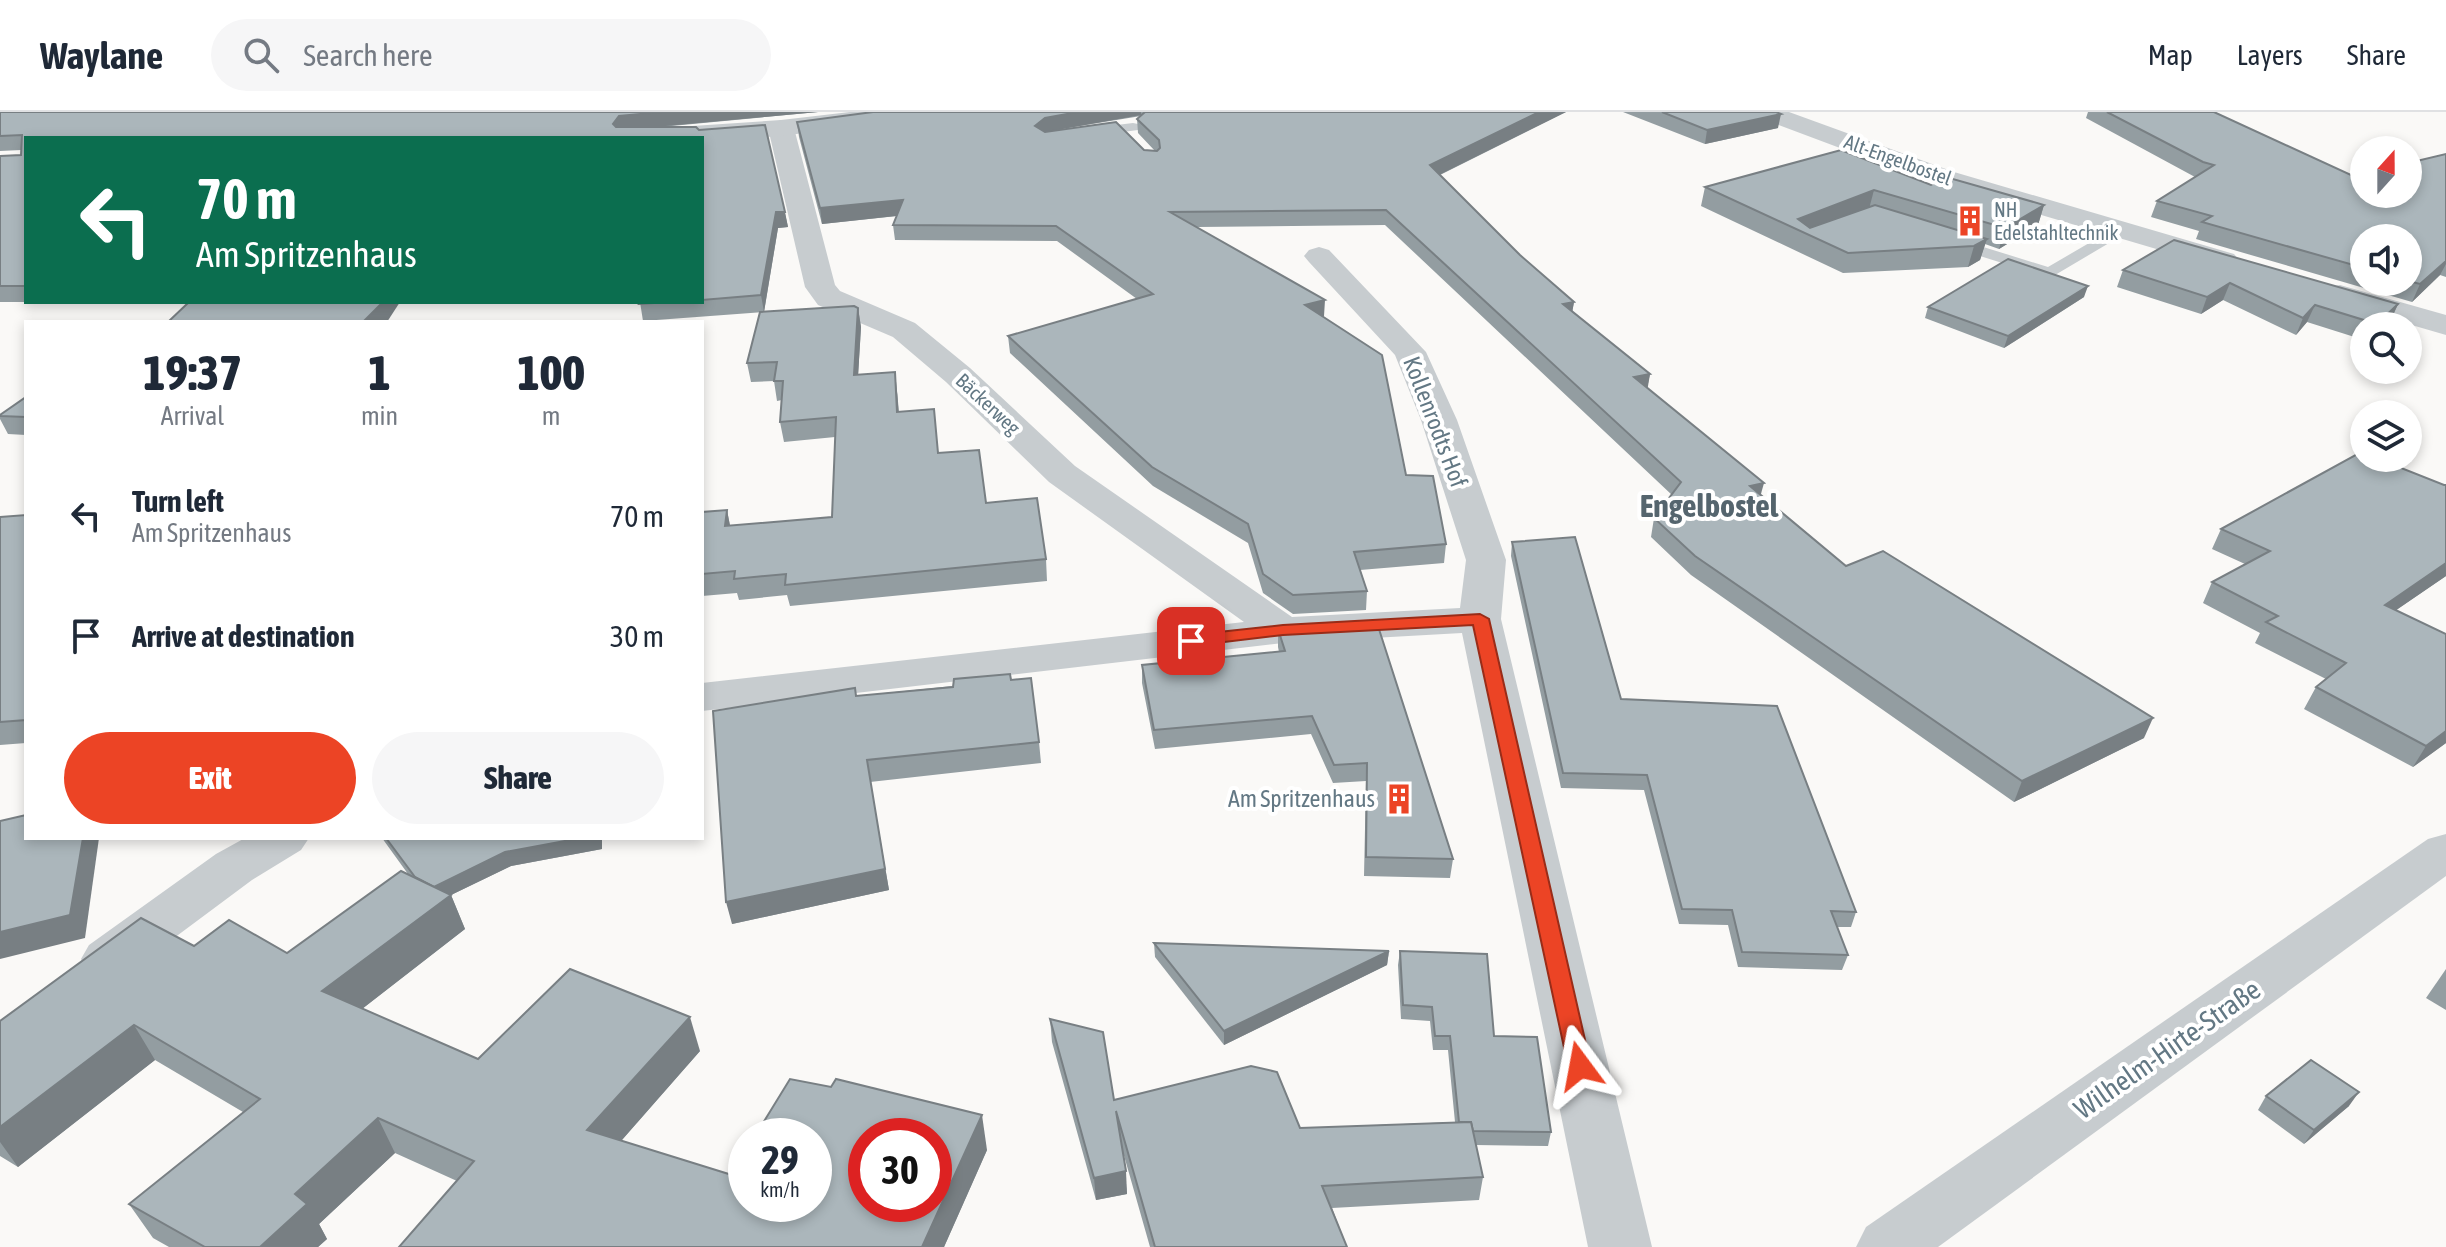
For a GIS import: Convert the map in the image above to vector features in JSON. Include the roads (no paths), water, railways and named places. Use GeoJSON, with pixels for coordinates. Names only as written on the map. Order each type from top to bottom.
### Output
{"type":"FeatureCollection","features":[{"type":"Feature","properties":{"kind":"street"},"geometry":{"type":"LineString","coordinates":[[662,136],[781,128],[911,112]]}},
{"type":"Feature","properties":{"kind":"street","name":"Alt-Engelbostel"},"geometry":{"type":"LineString","coordinates":[[1766,112],[1945,178],[2253,269]]}},
{"type":"Feature","properties":{"kind":"street","name":"Bäckerweg"},"geometry":{"type":"LineString","coordinates":[[781,128],[820,287],[829,298],[904,330],[958,375],[1062,474],[1283,630]]}},
{"type":"Feature","properties":{"kind":"street","name":"Kollenrodts Hof"},"geometry":{"type":"LineString","coordinates":[[1319,256],[1410,352],[1439,420],[1486,560],[1480,619]]}},
{"type":"Feature","properties":{"kind":"street"},"geometry":{"type":"LineString","coordinates":[[2312,286],[2446,325]]}},
{"type":"Feature","properties":{"kind":"street"},"geometry":{"type":"LineString","coordinates":[[704,697],[1283,630],[1480,619],[1620,1247]]}},
{"type":"Feature","properties":{"kind":"street"},"geometry":{"type":"LineString","coordinates":[[69,988],[234,867],[281,840]]}},
{"type":"Feature","properties":{"kind":"street","name":"Wilhelm-Hirte-Straße"},"geometry":{"type":"LineString","coordinates":[[1888,1247],[2446,851]]}},
{"type":"Feature","properties":{"kind":"lane"},"geometry":{"type":"LineString","coordinates":[[1075,135],[1135,119]]}},
{"type":"Feature","properties":{"kind":"lane"},"geometry":{"type":"LineString","coordinates":[[1134,142],[1125,133],[1135,119]]}},
{"type":"Feature","properties":{"kind":"lane"},"geometry":{"type":"LineString","coordinates":[[1930,236],[2050,273],[2120,230]]}},
{"type":"Feature","properties":{"kind":"place","name":"NH Edelstahltechnik"},"geometry":{"type":"Point","coordinates":[1970,221]}},
{"type":"Feature","properties":{"kind":"place","name":"Am Spritzenhaus"},"geometry":{"type":"Point","coordinates":[1399,799]}},
{"type":"Feature","properties":{"kind":"district","name":"Engelbostel"},"geometry":{"type":"Point","coordinates":[1709,506]}}]}
